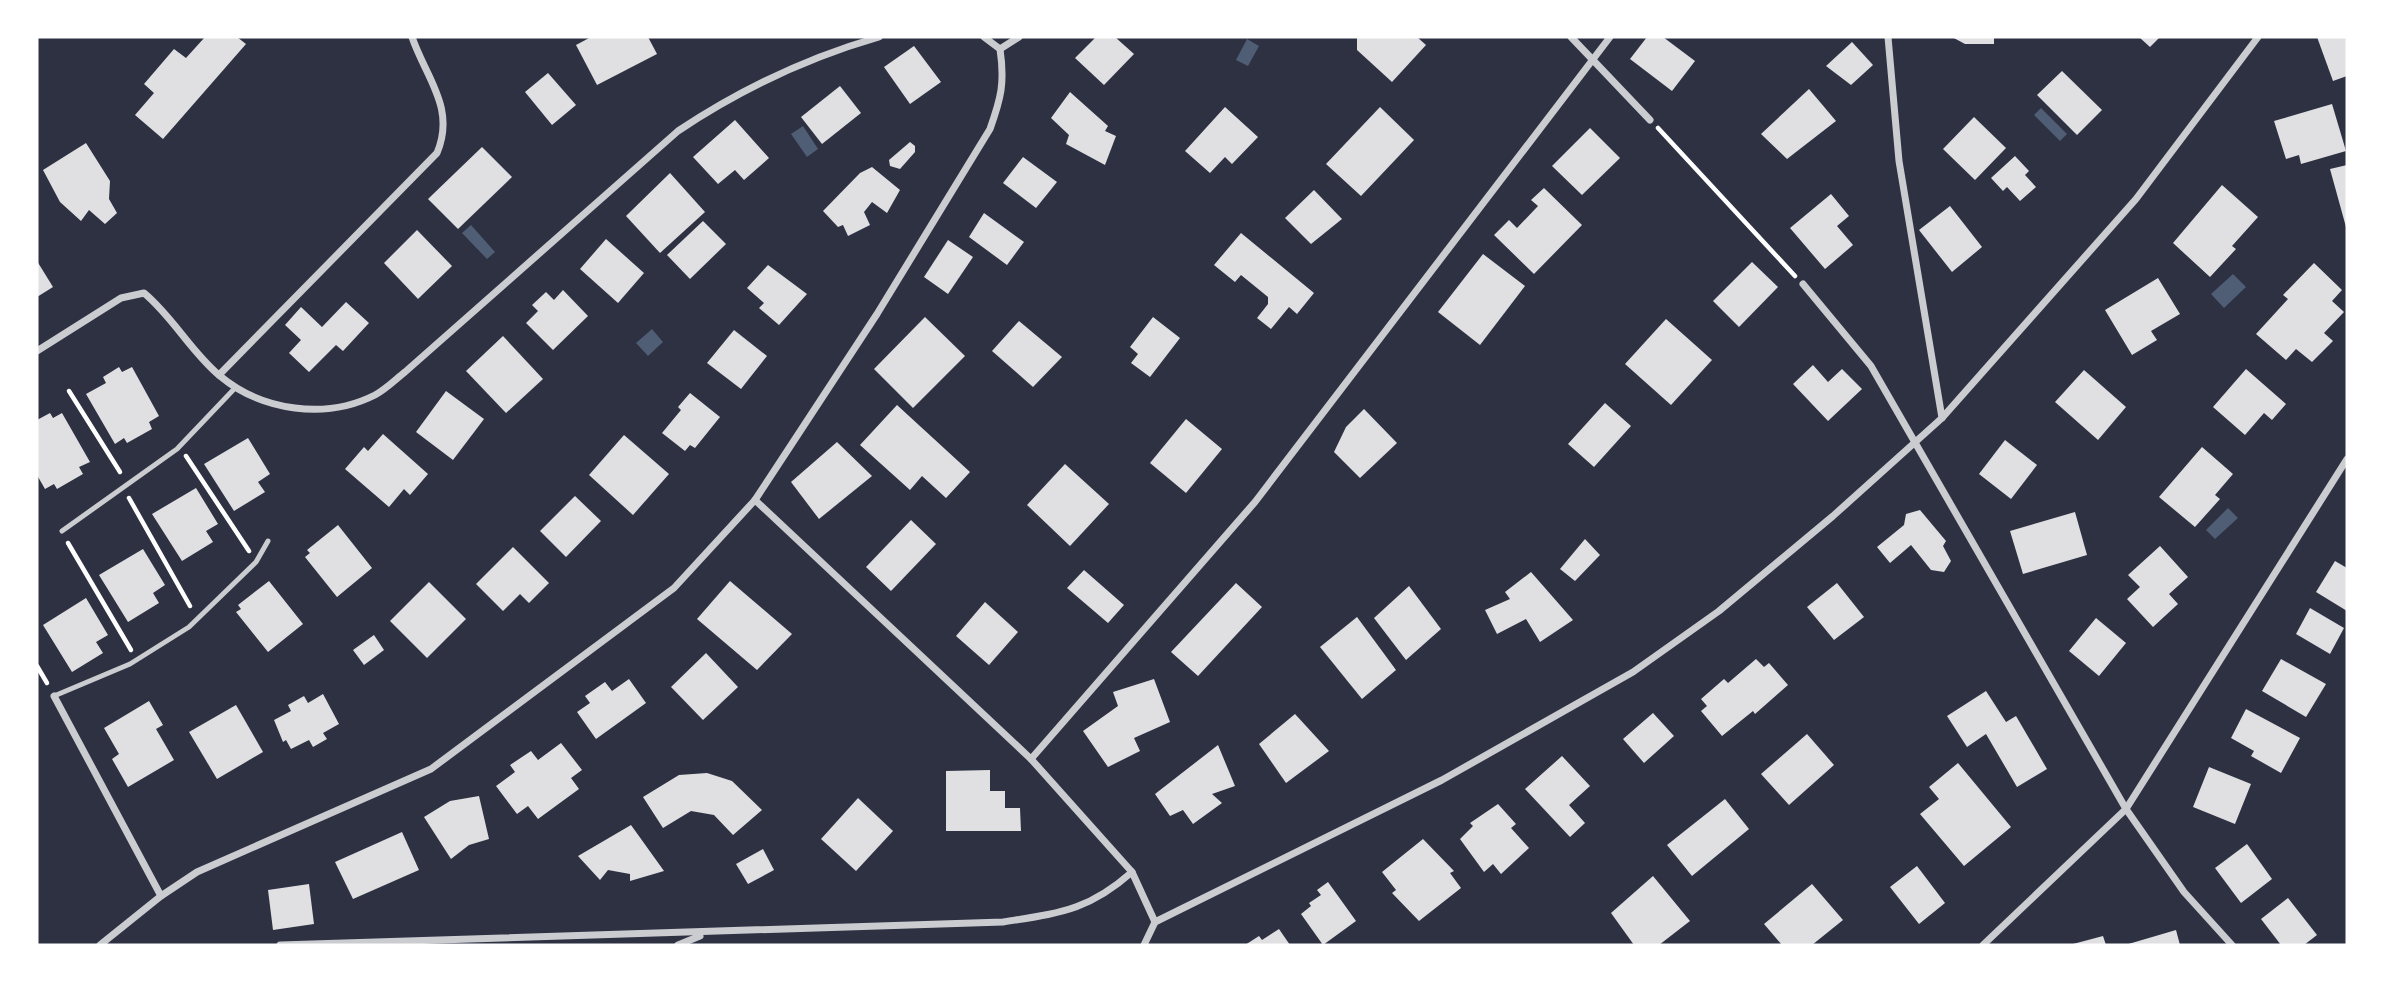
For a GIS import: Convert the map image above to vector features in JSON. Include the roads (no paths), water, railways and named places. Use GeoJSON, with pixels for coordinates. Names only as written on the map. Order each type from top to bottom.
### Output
{"type":"FeatureCollection","features":[{"type":"Feature","properties":{"kind":"street"},"geometry":{"type":"LineString","coordinates":[[219,375],[437,153],[444,136],[445,116],[412,37]]}},
{"type":"Feature","properties":{"kind":"street"},"geometry":{"type":"LineString","coordinates":[[37,351],[121,298],[144,293],[160,306],[219,375],[236,387],[287,407],[321,410],[348,405],[377,394],[482,307],[678,131],[726,99],[793,66],[878,37]]}},
{"type":"Feature","properties":{"kind":"street"},"geometry":{"type":"LineString","coordinates":[[100,945],[161,896],[198,872],[431,769],[674,588],[755,500],[942,212],[990,130],[1002,96],[1004,78],[1000,49],[984,37]]}},
{"type":"Feature","properties":{"kind":"street"},"geometry":{"type":"LineString","coordinates":[[1000,49],[1018,37]]}},
{"type":"Feature","properties":{"kind":"street"},"geometry":{"type":"LineString","coordinates":[[1571,37],[1650,120]]}},
{"type":"Feature","properties":{"kind":"street"},"geometry":{"type":"LineString","coordinates":[[1031,759],[1255,502],[1610,37]]}},
{"type":"Feature","properties":{"kind":"street"},"geometry":{"type":"LineString","coordinates":[[1888,37],[1899,161],[1942,418]]}},
{"type":"Feature","properties":{"kind":"street"},"geometry":{"type":"LineString","coordinates":[[1144,945],[1155,922],[1442,780],[1633,673],[1719,611],[1917,443],[1942,418],[2136,199],[2258,37]]}},
{"type":"Feature","properties":{"kind":"street"},"geometry":{"type":"LineString","coordinates":[[1803,284],[1871,366],[2126,809],[2184,892],[2232,945]]}},
{"type":"Feature","properties":{"kind":"street"},"geometry":{"type":"LineString","coordinates":[[1983,945],[2126,809],[2347,459]]}},
{"type":"Feature","properties":{"kind":"street"},"geometry":{"type":"LineString","coordinates":[[755,500],[1031,759],[1132,872],[1155,922]]}},
{"type":"Feature","properties":{"kind":"street"},"geometry":{"type":"LineString","coordinates":[[54,696],[161,896]]}},
{"type":"Feature","properties":{"kind":"street"},"geometry":{"type":"LineString","coordinates":[[281,945],[704,934],[1003,922],[1063,912],[1107,894],[1132,872]]}},
{"type":"Feature","properties":{"kind":"street"},"geometry":{"type":"LineString","coordinates":[[678,945],[704,934]]}},
{"type":"Feature","properties":{"kind":"lane"},"geometry":{"type":"LineString","coordinates":[[62,531],[180,447],[236,387]]}},
{"type":"Feature","properties":{"kind":"lane"},"geometry":{"type":"LineString","coordinates":[[54,696],[137,659],[197,618],[256,562],[268,541]]}},
{"type":"Feature","properties":{"kind":"water"},"geometry":{"type":"Polygon","coordinates":[[[1247,39],[1259,46],[1248,66],[1236,60],[1247,39]]]}},
{"type":"Feature","properties":{"kind":"water"},"geometry":{"type":"Polygon","coordinates":[[[2041,108],[2067,134],[2060,141],[2034,115],[2041,108]]]}},
{"type":"Feature","properties":{"kind":"water"},"geometry":{"type":"Polygon","coordinates":[[[803,126],[818,149],[807,157],[791,134],[803,126]]]}},
{"type":"Feature","properties":{"kind":"water"},"geometry":{"type":"Polygon","coordinates":[[[471,225],[495,252],[487,259],[462,233],[471,225]]]}},
{"type":"Feature","properties":{"kind":"water"},"geometry":{"type":"Polygon","coordinates":[[[2233,274],[2246,287],[2224,308],[2211,294],[2233,274]]]}},
{"type":"Feature","properties":{"kind":"water"},"geometry":{"type":"Polygon","coordinates":[[[652,329],[663,342],[648,356],[636,343],[652,329]]]}},
{"type":"Feature","properties":{"kind":"water"},"geometry":{"type":"Polygon","coordinates":[[[2228,508],[2238,518],[2215,539],[2206,530],[2228,508]]]}}]}
